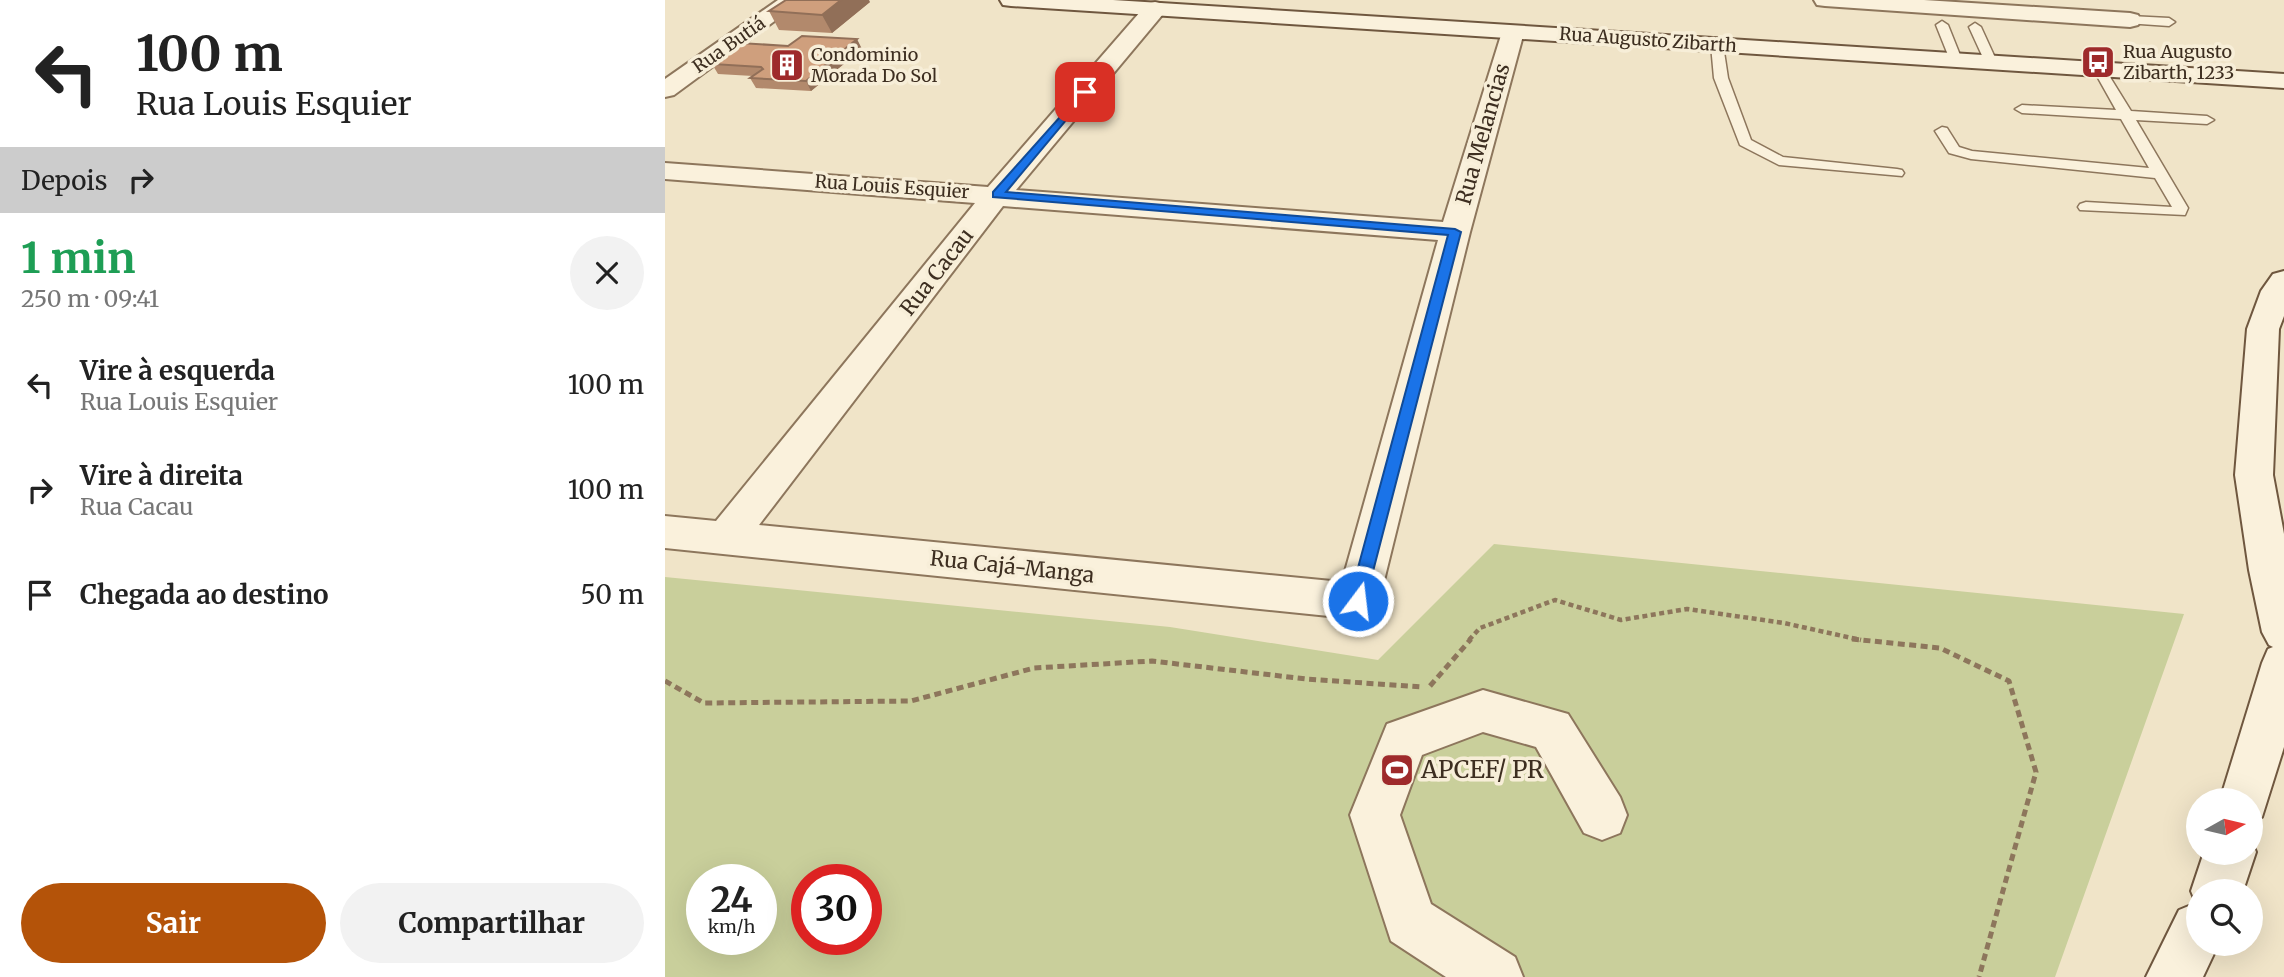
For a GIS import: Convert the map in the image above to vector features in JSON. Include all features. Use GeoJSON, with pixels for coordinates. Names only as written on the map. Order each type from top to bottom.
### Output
{"type":"FeatureCollection","features":[{"type":"Feature","properties":{"kind":"street","name":"Rua Butiá"},"geometry":{"type":"LineString","coordinates":[[665,90],[792,0]]}},
{"type":"Feature","properties":{"kind":"street","name":"Rua Augusto Zibarth"},"geometry":{"type":"LineString","coordinates":[[1011,0],[2284,81]]}},
{"type":"Feature","properties":{"kind":"street"},"geometry":{"type":"LineString","coordinates":[[1825,0],[1956,20],[2130,20]]}},
{"type":"Feature","properties":{"kind":"street"},"geometry":{"type":"LineString","coordinates":[[2115,0],[2130,20]]}},
{"type":"Feature","properties":{"kind":"street","name":"Rua Cacau"},"geometry":{"type":"LineString","coordinates":[[725,539],[997,195],[1155,9]]}},
{"type":"Feature","properties":{"kind":"street","name":"Rua Melancias"},"geometry":{"type":"LineString","coordinates":[[1358,601],[1455,232],[1513,32]]}},
{"type":"Feature","properties":{"kind":"street","name":"Rua Louis Esquier"},"geometry":{"type":"LineString","coordinates":[[665,171],[1455,232]]}},
{"type":"Feature","properties":{"kind":"street"},"geometry":{"type":"LineString","coordinates":[[2284,281],[2277,291],[2254,475],[2270,570],[2284,632]]}},
{"type":"Feature","properties":{"kind":"street","name":"Rua Cajá-Manga"},"geometry":{"type":"LineString","coordinates":[[665,533],[1358,601]]}},
{"type":"Feature","properties":{"kind":"street"},"geometry":{"type":"LineString","coordinates":[[2248,788],[2284,663]]}},
{"type":"Feature","properties":{"kind":"street"},"geometry":{"type":"LineString","coordinates":[[1495,977],[1410,922],[1375,815],[1404,740],[1483,711],[1551,729],[1601,815]]}},
{"type":"Feature","properties":{"kind":"street"},"geometry":{"type":"LineString","coordinates":[[2174,977],[2186,953]]}},
{"type":"Feature","properties":{"kind":"lane"},"geometry":{"type":"LineString","coordinates":[[1956,20],[1956,60]]}},
{"type":"Feature","properties":{"kind":"lane"},"geometry":{"type":"LineString","coordinates":[[1956,20],[1991,62]]}},
{"type":"Feature","properties":{"kind":"lane"},"geometry":{"type":"LineString","coordinates":[[2130,20],[2169,22]]}},
{"type":"Feature","properties":{"kind":"lane"},"geometry":{"type":"LineString","coordinates":[[1717,45],[1721,78],[1745,142],[1779,160],[1897,173]]}},
{"type":"Feature","properties":{"kind":"lane"},"geometry":{"type":"LineString","coordinates":[[2086,207],[2179,212],[2177,200],[2099,69]]}},
{"type":"Feature","properties":{"kind":"lane"},"geometry":{"type":"LineString","coordinates":[[2022,109],[2207,120]]}},
{"type":"Feature","properties":{"kind":"lane"},"geometry":{"type":"LineString","coordinates":[[1942,131],[1954,150],[1971,155],[2162,174]]}},
{"type":"Feature","properties":{"kind":"green space","name":"APCEF/ PR"},"geometry":{"type":"Polygon","coordinates":[[[1494,544],[2184,614],[2055,977],[665,977],[665,577],[1170,627],[1378,660],[1494,544]]]}},
{"type":"Feature","properties":{"kind":"building"},"geometry":{"type":"Polygon","coordinates":[[[786,0],[841,0],[822,15],[769,11],[786,0]]]}},
{"type":"Feature","properties":{"kind":"building"},"geometry":{"type":"Polygon","coordinates":[[[802,36],[857,39],[806,81],[750,78],[763,69],[712,64],[740,43],[788,46],[802,36]]]}},
{"type":"Feature","properties":{"kind":"place","name":"Rua Augusto Zibarth, 1233"},"geometry":{"type":"Point","coordinates":[2098,62]}},
{"type":"Feature","properties":{"kind":"place","name":"Condominio Morada Do Sol"},"geometry":{"type":"Point","coordinates":[787,65]}},
{"type":"Feature","properties":{"kind":"place","name":"APCEF/ PR"},"geometry":{"type":"Point","coordinates":[1397,770]}},
{"type":"Feature","properties":{"kind":"route"},"geometry":{"type":"LineString","coordinates":[[1085,92],[997,195],[1455,232],[1358,601]]}}]}
